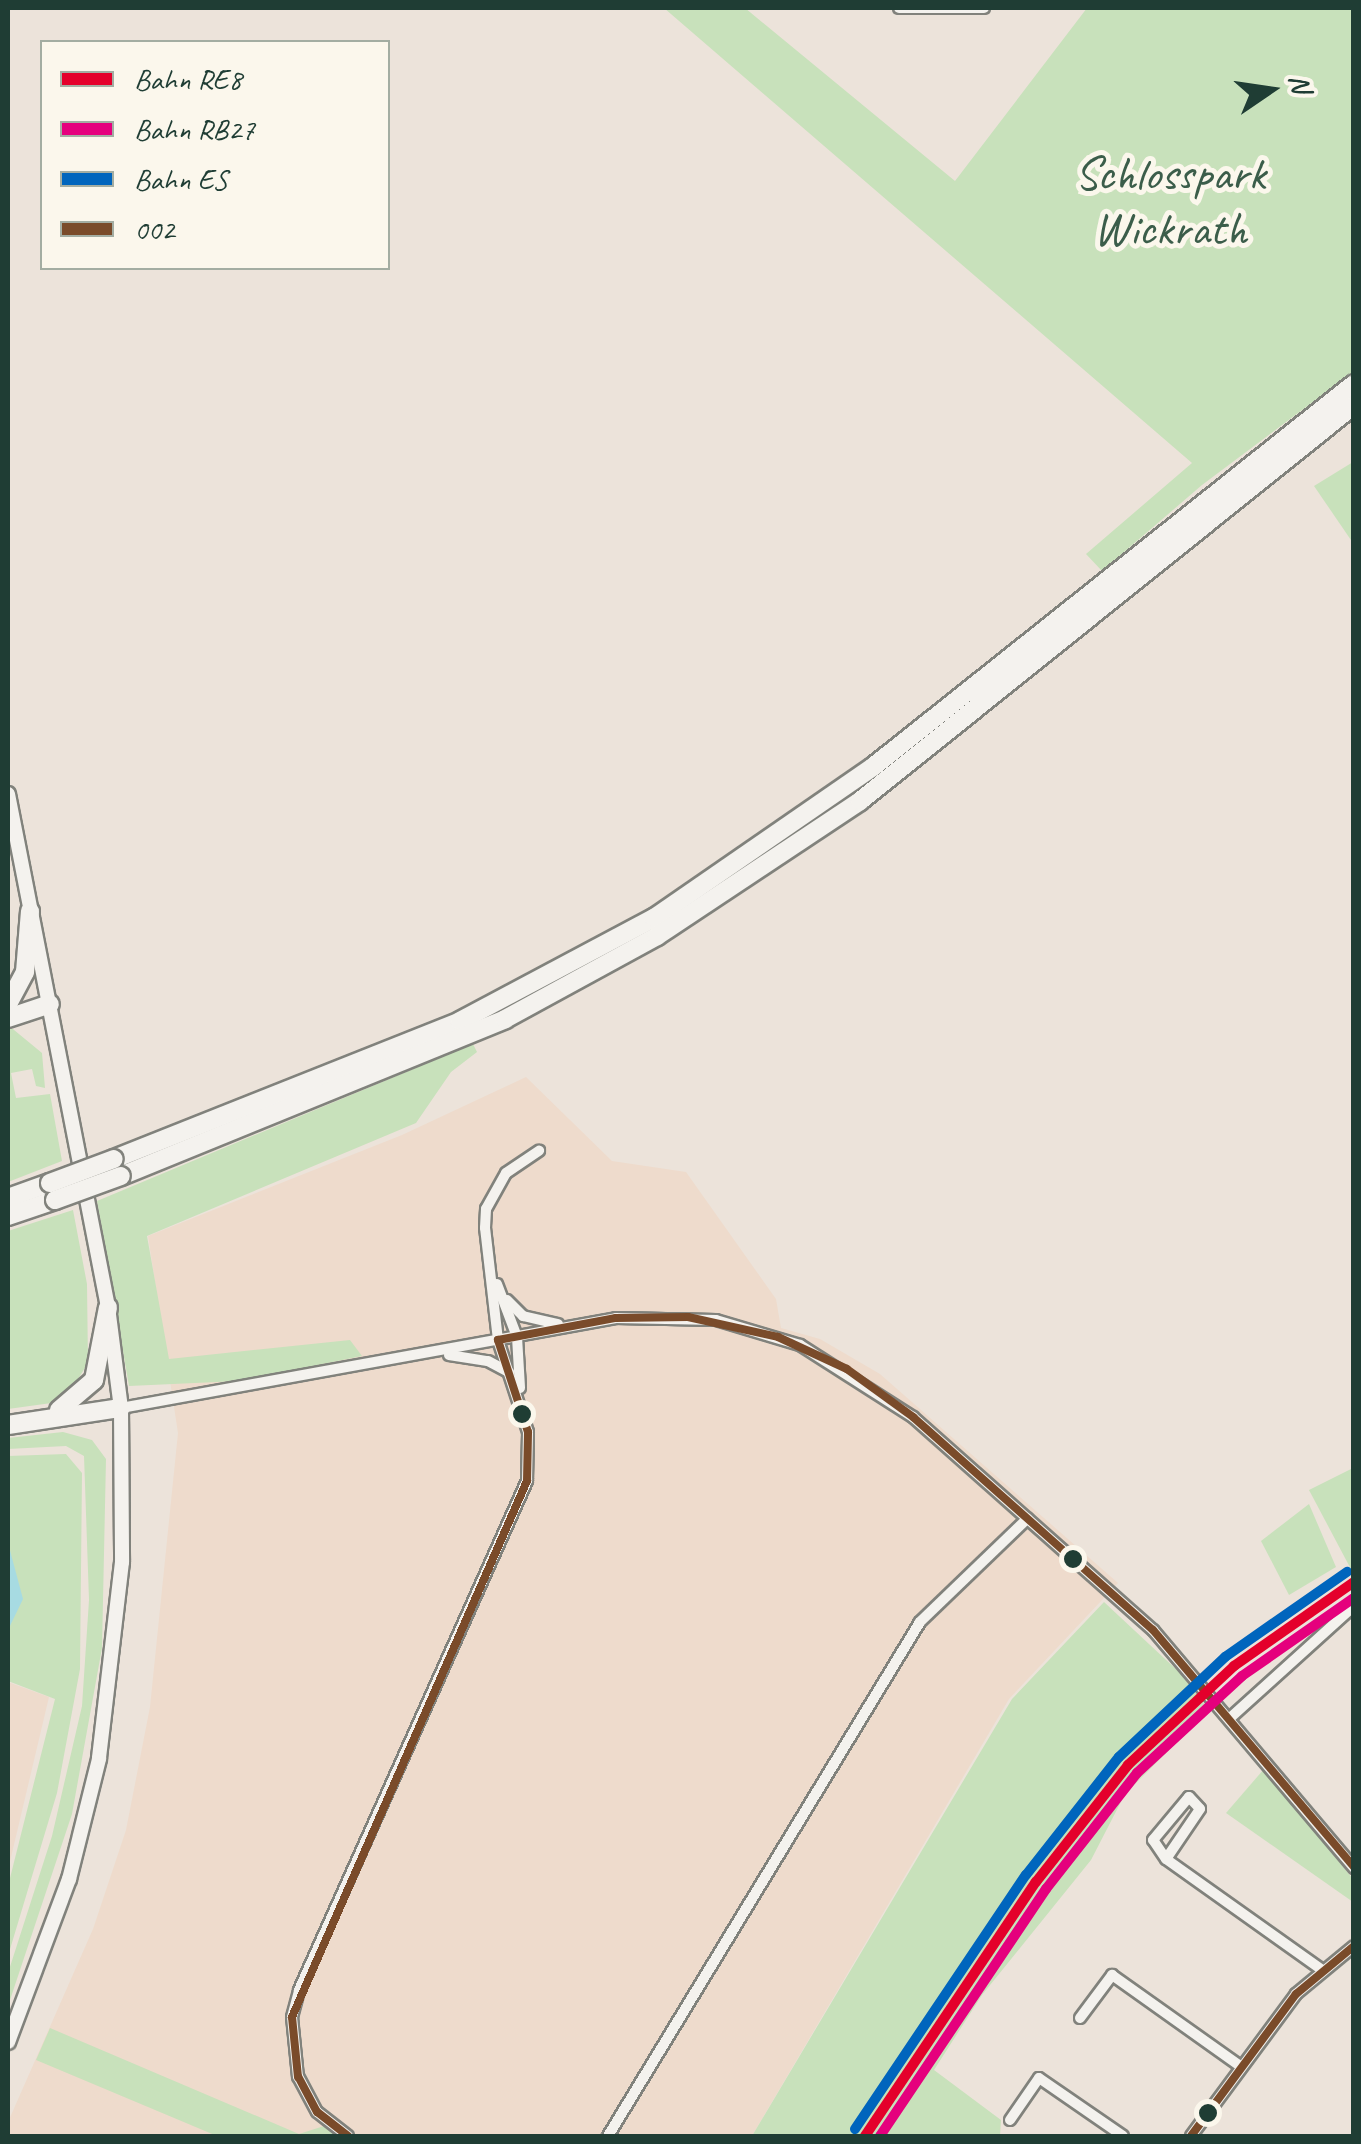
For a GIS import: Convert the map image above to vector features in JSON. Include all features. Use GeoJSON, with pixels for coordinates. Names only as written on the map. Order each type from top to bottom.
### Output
{"type":"FeatureCollection","features":[{"type":"Feature","properties":{"kind":"highway"},"geometry":{"type":"LineString","coordinates":[[118,1168],[460,1021],[654,918],[874,766],[1354,384]]}},
{"type":"Feature","properties":{"kind":"highway"},"geometry":{"type":"LineString","coordinates":[[8,1198],[52,1191],[118,1168],[505,1019],[657,936],[860,801],[1354,405]]}},
{"type":"Feature","properties":{"kind":"highway"},"geometry":{"type":"LineString","coordinates":[[30,910],[25,972],[8,1005],[50,1004]]}},
{"type":"Feature","properties":{"kind":"highway"},"geometry":{"type":"LineString","coordinates":[[8,1018],[50,1004]]}},
{"type":"Feature","properties":{"kind":"highway"},"geometry":{"type":"LineString","coordinates":[[8,1190],[52,1191]]}},
{"type":"Feature","properties":{"kind":"highway"},"geometry":{"type":"LineString","coordinates":[[8,1216],[52,1191]]}},
{"type":"Feature","properties":{"kind":"highway"},"geometry":{"type":"LineString","coordinates":[[59,1410],[94,1380],[108,1308]]}},
{"type":"Feature","properties":{"kind":"highway"},"geometry":{"type":"LineString","coordinates":[[8,1415],[121,1408]]}},
{"type":"Feature","properties":{"kind":"highway"},"geometry":{"type":"LineString","coordinates":[[8,1425],[121,1408]]}},
{"type":"Feature","properties":{"kind":"main road"},"geometry":{"type":"LineString","coordinates":[[8,794],[108,1308],[121,1408],[122,1562],[99,1759],[69,1879],[8,2042]]}},
{"type":"Feature","properties":{"kind":"street"},"geometry":{"type":"LineString","coordinates":[[900,8],[984,8]]}},
{"type":"Feature","properties":{"kind":"street"},"geometry":{"type":"LineString","coordinates":[[520,1398],[498,1340],[486,1209],[506,1173],[540,1150]]}},
{"type":"Feature","properties":{"kind":"street"},"geometry":{"type":"LineString","coordinates":[[348,2136],[317,2112],[298,2076],[292,2017],[298,1990],[527,1481],[530,1458],[520,1398],[518,1336],[506,1300],[495,1282]]}},
{"type":"Feature","properties":{"kind":"street"},"geometry":{"type":"LineString","coordinates":[[506,1300],[523,1316],[568,1325]]}},
{"type":"Feature","properties":{"kind":"street"},"geometry":{"type":"LineString","coordinates":[[121,1408],[444,1354],[568,1325],[688,1317],[800,1345],[874,1386],[1027,1519],[1192,1674],[1354,1868]]}},
{"type":"Feature","properties":{"kind":"street"},"geometry":{"type":"LineString","coordinates":[[444,1354],[488,1361],[510,1373]]}},
{"type":"Feature","properties":{"kind":"street"},"geometry":{"type":"LineString","coordinates":[[608,2136],[920,1622],[1027,1519]]}},
{"type":"Feature","properties":{"kind":"street"},"geometry":{"type":"LineString","coordinates":[[1226,1714],[1353,1606]]}},
{"type":"Feature","properties":{"kind":"street"},"geometry":{"type":"LineString","coordinates":[[1166,1859],[1200,1808],[1189,1797],[1153,1840],[1166,1859],[1322,1970]]}},
{"type":"Feature","properties":{"kind":"street"},"geometry":{"type":"LineString","coordinates":[[1191,2136],[1240,2066],[1322,1970],[1354,1946]]}},
{"type":"Feature","properties":{"kind":"street"},"geometry":{"type":"LineString","coordinates":[[1080,2018],[1112,1975],[1240,2066]]}},
{"type":"Feature","properties":{"kind":"street"},"geometry":{"type":"LineString","coordinates":[[1010,2120],[1039,2078],[1123,2136]]}},
{"type":"Feature","properties":{"kind":"shaded area"},"geometry":{"type":"Polygon","coordinates":[[[526,1077],[612,1161],[686,1172],[776,1299],[781,1328],[820,1339],[880,1374],[1118,1583],[1009,1699],[752,2136],[8,2136],[8,2122],[93,1929],[126,1830],[150,1707],[178,1433],[148,1236],[402,1135],[526,1077]]]}},
{"type":"Feature","properties":{"kind":"shaded area"},"geometry":{"type":"Polygon","coordinates":[[[8,1682],[49,1697],[8,1870],[8,1682]]]}},
{"type":"Feature","properties":{"kind":"green space","name":"Schlosspark Wickrath"},"geometry":{"type":"Polygon","coordinates":[[[664,8],[745,8],[955,181],[1087,8],[1353,8],[1353,372],[1202,485],[1102,571],[1086,554],[1192,463],[664,8]]]}},
{"type":"Feature","properties":{"kind":"green space"},"geometry":{"type":"Polygon","coordinates":[[[1353,462],[1353,543],[1314,486],[1353,462]]]}},
{"type":"Feature","properties":{"kind":"green space"},"geometry":{"type":"Polygon","coordinates":[[[8,1025],[42,1053],[45,1088],[36,1086],[32,1069],[11,1073],[16,1098],[50,1094],[62,1161],[8,1182],[8,1025]]]}},
{"type":"Feature","properties":{"kind":"green space"},"geometry":{"type":"Polygon","coordinates":[[[473,1044],[477,1052],[451,1072],[416,1123],[147,1236],[169,1359],[350,1340],[362,1356],[239,1381],[129,1386],[97,1201],[473,1044]]]}},
{"type":"Feature","properties":{"kind":"green space"},"geometry":{"type":"Polygon","coordinates":[[[73,1210],[87,1284],[88,1363],[78,1379],[86,1386],[66,1401],[8,1409],[8,1231],[73,1210]]]}},
{"type":"Feature","properties":{"kind":"green space"},"geometry":{"type":"Polygon","coordinates":[[[63,1432],[92,1440],[106,1459],[102,1648],[72,1814],[8,2006],[8,1973],[52,1836],[82,1706],[89,1600],[84,1456],[66,1446],[8,1449],[8,1438],[63,1432]]]}},
{"type":"Feature","properties":{"kind":"green space"},"geometry":{"type":"Polygon","coordinates":[[[66,1454],[82,1473],[80,1669],[57,1793],[8,1956],[8,1886],[55,1699],[8,1681],[8,1456],[66,1454]]]}},
{"type":"Feature","properties":{"kind":"green space"},"geometry":{"type":"Polygon","coordinates":[[[1353,1468],[1353,1573],[1309,1490],[1353,1468]]]}},
{"type":"Feature","properties":{"kind":"green space"},"geometry":{"type":"Polygon","coordinates":[[[1309,1504],[1336,1567],[1289,1595],[1261,1541],[1309,1504]]]}},
{"type":"Feature","properties":{"kind":"green space"},"geometry":{"type":"Polygon","coordinates":[[[1104,1602],[1179,1672],[1209,1710],[1125,1794],[1091,1860],[982,1995],[934,2070],[1001,2120],[1000,2136],[752,2136],[1012,1699],[1104,1602]]]}},
{"type":"Feature","properties":{"kind":"green space"},"geometry":{"type":"Polygon","coordinates":[[[1264,1769],[1353,1879],[1353,1902],[1226,1813],[1264,1769]]]}},
{"type":"Feature","properties":{"kind":"green space"},"geometry":{"type":"Polygon","coordinates":[[[50,2028],[299,2134],[324,2126],[338,2136],[217,2136],[36,2060],[50,2028]]]}},
{"type":"Feature","properties":{"kind":"water"},"geometry":{"type":"Polygon","coordinates":[[[8,1543],[23,1599],[8,1630],[8,1543]]]}},
{"type":"Feature","properties":{"kind":"rail line","name":"ES"},"geometry":{"type":"LineString","coordinates":[[855,2129],[1026,1875],[1119,1757],[1225,1657],[1347,1572]]}},
{"type":"Feature","properties":{"kind":"rail line","name":"RE8"},"geometry":{"type":"LineString","coordinates":[[865,2136],[1036,1882],[1128,1765],[1234,1666],[1354,1582]]}},
{"type":"Feature","properties":{"kind":"rail line","name":"RB27"},"geometry":{"type":"LineString","coordinates":[[880,2136],[1046,1889],[1137,1773],[1242,1676],[1354,1598]]}},
{"type":"Feature","properties":{"kind":"transit line","name":"002"},"geometry":{"type":"LineString","coordinates":[[498,1340],[616,1318],[688,1317],[778,1337],[847,1369],[913,1417],[1153,1630],[1354,1867]]}},
{"type":"Feature","properties":{"kind":"transit line","name":"002"},"geometry":{"type":"LineString","coordinates":[[348,2136],[317,2112],[298,2077],[292,2017],[527,1481],[528,1432],[498,1340]]}},
{"type":"Feature","properties":{"kind":"transit line","name":"002"},"geometry":{"type":"LineString","coordinates":[[1191,2136],[1296,1994],[1354,1946]]}}]}
